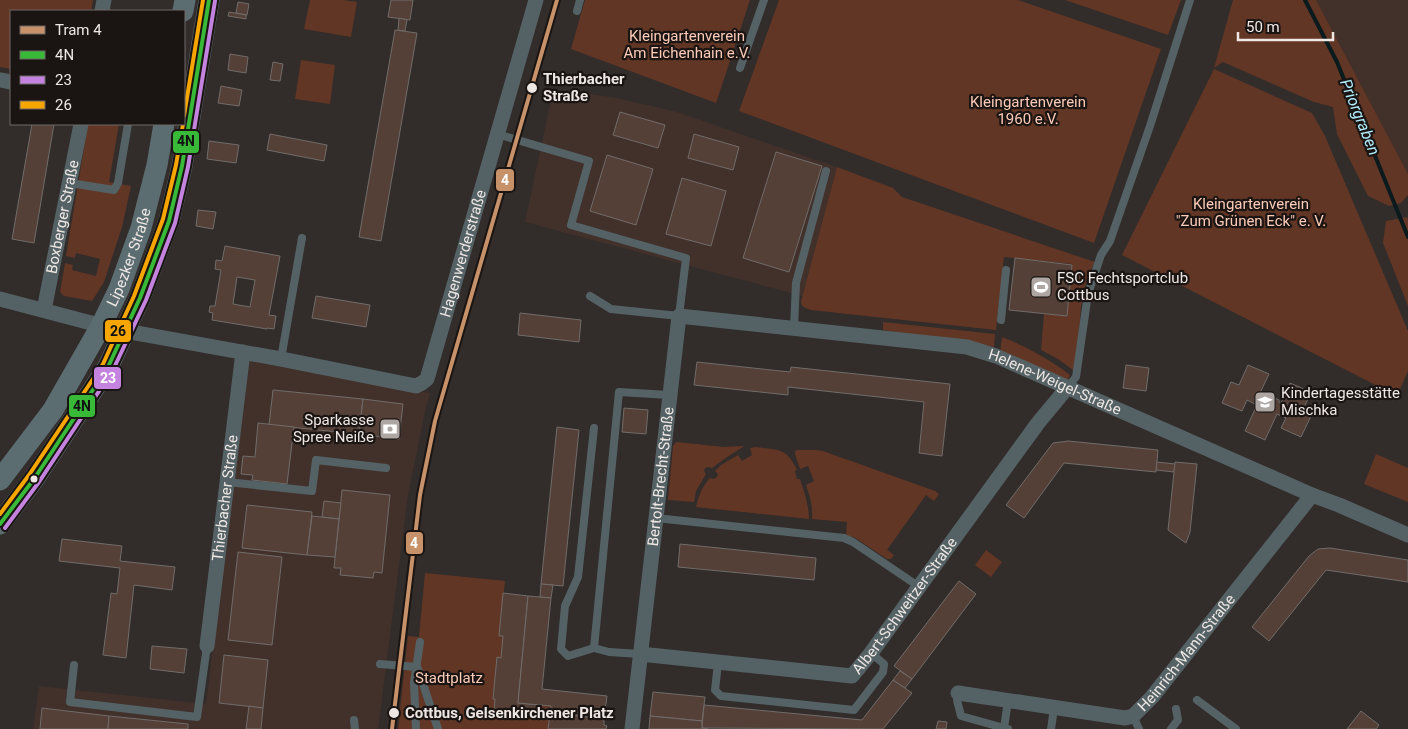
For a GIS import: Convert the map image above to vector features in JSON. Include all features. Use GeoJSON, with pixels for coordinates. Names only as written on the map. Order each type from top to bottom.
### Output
{"type":"FeatureCollection","features":[{"type":"Feature","properties":{"kind":"main road","name":"Lipezker Straße"},"geometry":{"type":"LineString","coordinates":[[0,480],[113,329],[140,298],[168,221],[182,166],[209,0]]}},
{"type":"Feature","properties":{"kind":"main road","name":"Lipezker Straße"},"geometry":{"type":"LineString","coordinates":[[0,524],[34,479],[108,367],[119,289],[141,228],[164,125]]}},
{"type":"Feature","properties":{"kind":"street","name":"Hagenwerderstraße"},"geometry":{"type":"LineString","coordinates":[[281,359],[416,386],[427,379],[536,0]]}},
{"type":"Feature","properties":{"kind":"street","name":"Boxberger Straße"},"geometry":{"type":"LineString","coordinates":[[44,310],[81,125]]}},
{"type":"Feature","properties":{"kind":"street"},"geometry":{"type":"LineString","coordinates":[[0,300],[113,329],[281,359]]}},
{"type":"Feature","properties":{"kind":"street","name":"Helene-Weigel-Straße"},"geometry":{"type":"LineString","coordinates":[[678,316],[967,347],[996,356],[1312,495],[1408,535]]}},
{"type":"Feature","properties":{"kind":"street","name":"Bertolt-Brecht-Straße"},"geometry":{"type":"LineString","coordinates":[[632,729],[678,316]]}},
{"type":"Feature","properties":{"kind":"street","name":"Thierbacher Straße"},"geometry":{"type":"LineString","coordinates":[[207,646],[242,352]]}},
{"type":"Feature","properties":{"kind":"street","name":"Albert-Schweitzer-Straße"},"geometry":{"type":"LineString","coordinates":[[640,654],[852,676],[871,653],[1038,423],[1066,388]]}},
{"type":"Feature","properties":{"kind":"street","name":"Heinrich-Mann-Straße"},"geometry":{"type":"LineString","coordinates":[[958,694],[1126,718],[1136,723],[1152,697],[1312,495]]}},
{"type":"Feature","properties":{"kind":"lane"},"geometry":{"type":"LineString","coordinates":[[576,11],[580,0]]}},
{"type":"Feature","properties":{"kind":"lane"},"geometry":{"type":"LineString","coordinates":[[740,68],[764,0]]}},
{"type":"Feature","properties":{"kind":"lane"},"geometry":{"type":"LineString","coordinates":[[1066,388],[1076,377],[1088,294],[1101,255],[1110,240],[1147,135],[1190,0]]}},
{"type":"Feature","properties":{"kind":"lane"},"geometry":{"type":"LineString","coordinates":[[70,183],[114,190],[118,183],[128,125]]}},
{"type":"Feature","properties":{"kind":"lane"},"geometry":{"type":"LineString","coordinates":[[497,134],[589,161],[571,225],[686,258],[678,316],[611,309],[590,296]]}},
{"type":"Feature","properties":{"kind":"lane"},"geometry":{"type":"LineString","coordinates":[[794,328],[796,283],[826,172]]}},
{"type":"Feature","properties":{"kind":"lane"},"geometry":{"type":"LineString","coordinates":[[281,359],[302,238]]}},
{"type":"Feature","properties":{"kind":"lane"},"geometry":{"type":"LineString","coordinates":[[1000,320],[1006,270]]}},
{"type":"Feature","properties":{"kind":"lane"},"geometry":{"type":"LineString","coordinates":[[594,648],[618,392],[669,395]]}},
{"type":"Feature","properties":{"kind":"lane"},"geometry":{"type":"LineString","coordinates":[[594,428],[578,577],[565,606],[561,649],[568,656],[594,648],[609,652],[640,654]]}},
{"type":"Feature","properties":{"kind":"lane"},"geometry":{"type":"LineString","coordinates":[[227,482],[312,491],[316,460],[386,468]]}},
{"type":"Feature","properties":{"kind":"lane"},"geometry":{"type":"LineString","coordinates":[[656,518],[844,538],[853,542],[918,586]]}},
{"type":"Feature","properties":{"kind":"lane"},"geometry":{"type":"LineString","coordinates":[[416,729],[414,683],[420,642]]}},
{"type":"Feature","properties":{"kind":"lane"},"geometry":{"type":"LineString","coordinates":[[74,665],[70,702],[197,717],[207,646]]}},
{"type":"Feature","properties":{"kind":"lane"},"geometry":{"type":"LineString","coordinates":[[718,662],[715,690],[721,696],[854,710],[883,672],[884,664],[871,653]]}},
{"type":"Feature","properties":{"kind":"lane"},"geometry":{"type":"LineString","coordinates":[[380,664],[417,667]]}},
{"type":"Feature","properties":{"kind":"lane"},"geometry":{"type":"LineString","coordinates":[[417,667],[438,729]]}},
{"type":"Feature","properties":{"kind":"lane"},"geometry":{"type":"LineString","coordinates":[[958,694],[957,700],[961,716],[1008,729]]}},
{"type":"Feature","properties":{"kind":"lane"},"geometry":{"type":"LineString","coordinates":[[1197,700],[1236,729]]}},
{"type":"Feature","properties":{"kind":"lane"},"geometry":{"type":"LineString","coordinates":[[1004,728],[1008,701]]}},
{"type":"Feature","properties":{"kind":"lane"},"geometry":{"type":"LineString","coordinates":[[1052,729],[1054,708]]}},
{"type":"Feature","properties":{"kind":"lane"},"geometry":{"type":"LineString","coordinates":[[1171,729],[1178,720],[1176,709]]}},
{"type":"Feature","properties":{"kind":"lane"},"geometry":{"type":"LineString","coordinates":[[354,720],[355,729]]}},
{"type":"Feature","properties":{"kind":"shaded area"},"geometry":{"type":"Polygon","coordinates":[[[1316,0],[1408,0],[1408,174],[1316,0]]]}},
{"type":"Feature","properties":{"kind":"shaded area"},"geometry":{"type":"Polygon","coordinates":[[[563,93],[583,93],[617,98],[677,112],[837,167],[802,296],[525,222],[551,100],[563,93]]]}},
{"type":"Feature","properties":{"kind":"shaded area"},"geometry":{"type":"Polygon","coordinates":[[[248,361],[430,393],[408,495],[378,729],[33,729],[39,686],[206,704],[248,361]]]}},
{"type":"Feature","properties":{"kind":"green space"},"geometry":{"type":"Polygon","coordinates":[[[0,0],[93,0],[91,10],[10,10],[10,69],[0,67],[0,0]]]}},
{"type":"Feature","properties":{"kind":"green space"},"geometry":{"type":"Polygon","coordinates":[[[310,0],[357,2],[351,37],[304,29],[310,0]]]}},
{"type":"Feature","properties":{"kind":"green space","name":"Kleingartenverein Am Eichenhain e.V."},"geometry":{"type":"Polygon","coordinates":[[[585,0],[750,0],[716,103],[571,49],[585,0]]]}},
{"type":"Feature","properties":{"kind":"green space","name":"Kleingartenverein 1960 e.V."},"geometry":{"type":"Polygon","coordinates":[[[779,0],[1018,0],[1161,49],[1094,243],[739,111],[779,0]]]}},
{"type":"Feature","properties":{"kind":"green space"},"geometry":{"type":"Polygon","coordinates":[[[1065,0],[1181,0],[1168,35],[1065,0]]]}},
{"type":"Feature","properties":{"kind":"green space"},"geometry":{"type":"Polygon","coordinates":[[[1233,0],[1316,0],[1408,174],[1408,195],[1401,203],[1389,206],[1368,196],[1337,134],[1333,107],[1314,102],[1223,62],[1214,68],[1233,0]]]}},
{"type":"Feature","properties":{"kind":"green space"},"geometry":{"type":"Polygon","coordinates":[[[301,60],[335,65],[330,104],[295,99],[301,60]]]}},
{"type":"Feature","properties":{"kind":"green space","name":"Kleingartenverein \"Zum Grünen Eck\" e. V."},"geometry":{"type":"Polygon","coordinates":[[[1214,69],[1312,113],[1325,136],[1408,331],[1408,371],[1397,396],[1122,255],[1214,69]]]}},
{"type":"Feature","properties":{"kind":"green space"},"geometry":{"type":"Polygon","coordinates":[[[88,125],[119,125],[109,182],[131,186],[122,227],[104,282],[92,301],[64,296],[60,292],[65,263],[73,265],[72,270],[96,276],[100,259],[76,253],[75,258],[66,256],[88,125]]]}},
{"type":"Feature","properties":{"kind":"green space"},"geometry":{"type":"Polygon","coordinates":[[[837,167],[893,188],[902,197],[1095,262],[1087,278],[1081,306],[1078,347],[1073,370],[1041,350],[1044,314],[1067,316],[1072,264],[1004,257],[996,330],[811,310],[804,307],[801,301],[837,167]]]}},
{"type":"Feature","properties":{"kind":"green space"},"geometry":{"type":"Polygon","coordinates":[[[1407,217],[1408,306],[1383,243],[1386,221],[1407,217]]]}},
{"type":"Feature","properties":{"kind":"green space"},"geometry":{"type":"Polygon","coordinates":[[[883,322],[995,334],[994,347],[883,330],[883,322]]]}},
{"type":"Feature","properties":{"kind":"green space"},"geometry":{"type":"Polygon","coordinates":[[[1002,337],[1029,349],[1054,364],[1070,375],[1068,379],[1000,353],[1002,337]]]}},
{"type":"Feature","properties":{"kind":"green space"},"geometry":{"type":"Polygon","coordinates":[[[676,442],[743,447],[712,468],[705,468],[706,474],[696,491],[694,502],[668,500],[673,446],[676,442]]]}},
{"type":"Feature","properties":{"kind":"green space"},"geometry":{"type":"Polygon","coordinates":[[[756,447],[781,451],[790,458],[797,470],[795,471],[797,479],[800,479],[809,519],[696,507],[703,488],[710,478],[714,479],[717,477],[718,474],[715,471],[721,465],[738,455],[742,461],[752,455],[750,448],[756,447]]]}},
{"type":"Feature","properties":{"kind":"green space"},"geometry":{"type":"Polygon","coordinates":[[[797,450],[823,451],[939,494],[934,501],[926,495],[887,550],[894,555],[891,559],[887,559],[854,537],[846,536],[847,522],[812,519],[811,502],[806,485],[814,481],[808,466],[800,469],[795,454],[797,450]]]}},
{"type":"Feature","properties":{"kind":"green space"},"geometry":{"type":"Polygon","coordinates":[[[1376,454],[1408,468],[1408,502],[1364,484],[1376,454]]]}},
{"type":"Feature","properties":{"kind":"green space"},"geometry":{"type":"Polygon","coordinates":[[[986,550],[1002,562],[991,577],[975,565],[986,550]]]}},
{"type":"Feature","properties":{"kind":"green space","name":"Stadtplatz"},"geometry":{"type":"Polygon","coordinates":[[[425,573],[505,581],[499,636],[503,636],[501,658],[497,658],[493,699],[495,699],[494,712],[540,716],[541,705],[551,706],[548,729],[398,729],[408,636],[419,637],[425,573]]]}},
{"type":"Feature","properties":{"kind":"building"},"geometry":{"type":"Polygon","coordinates":[[[391,0],[413,0],[410,20],[388,17],[391,0]]]}},
{"type":"Feature","properties":{"kind":"building"},"geometry":{"type":"Polygon","coordinates":[[[238,2],[249,4],[247,15],[236,13],[238,2]]]}},
{"type":"Feature","properties":{"kind":"building"},"geometry":{"type":"Polygon","coordinates":[[[229,12],[246,15],[246,19],[228,16],[229,12]]]}},
{"type":"Feature","properties":{"kind":"building"},"geometry":{"type":"Polygon","coordinates":[[[399,18],[407,20],[405,31],[398,30],[399,18]]]}},
{"type":"Feature","properties":{"kind":"building"},"geometry":{"type":"Polygon","coordinates":[[[395,30],[417,33],[381,241],[359,237],[395,30]]]}},
{"type":"Feature","properties":{"kind":"building"},"geometry":{"type":"Polygon","coordinates":[[[230,54],[248,57],[246,73],[228,70],[230,54]]]}},
{"type":"Feature","properties":{"kind":"building"},"geometry":{"type":"Polygon","coordinates":[[[273,62],[283,64],[280,81],[270,80],[273,62]]]}},
{"type":"Feature","properties":{"kind":"building"},"geometry":{"type":"Polygon","coordinates":[[[221,86],[242,90],[239,106],[218,103],[221,86]]]}},
{"type":"Feature","properties":{"kind":"building"},"geometry":{"type":"Polygon","coordinates":[[[620,112],[665,125],[658,148],[613,135],[620,112]]]}},
{"type":"Feature","properties":{"kind":"building"},"geometry":{"type":"Polygon","coordinates":[[[32,125],[54,125],[34,243],[12,239],[32,125]]]}},
{"type":"Feature","properties":{"kind":"building"},"geometry":{"type":"Polygon","coordinates":[[[270,134],[327,145],[324,161],[267,150],[270,134]]]}},
{"type":"Feature","properties":{"kind":"building"},"geometry":{"type":"Polygon","coordinates":[[[694,134],[739,147],[733,170],[688,158],[694,134]]]}},
{"type":"Feature","properties":{"kind":"building"},"geometry":{"type":"Polygon","coordinates":[[[209,141],[239,145],[236,163],[207,159],[209,141]]]}},
{"type":"Feature","properties":{"kind":"building"},"geometry":{"type":"Polygon","coordinates":[[[776,152],[822,166],[789,272],[743,258],[776,152]]]}},
{"type":"Feature","properties":{"kind":"building"},"geometry":{"type":"Polygon","coordinates":[[[607,155],[653,169],[636,225],[590,211],[607,155]]]}},
{"type":"Feature","properties":{"kind":"building"},"geometry":{"type":"Polygon","coordinates":[[[682,178],[726,191],[711,246],[666,234],[682,178]]]}},
{"type":"Feature","properties":{"kind":"building"},"geometry":{"type":"Polygon","coordinates":[[[198,210],[216,212],[213,229],[196,226],[198,210]]]}},
{"type":"Feature","properties":{"kind":"building"},"geometry":{"type":"Polygon","coordinates":[[[225,246],[280,256],[269,315],[276,316],[274,329],[212,320],[213,313],[209,312],[210,306],[215,306],[221,270],[215,269],[216,260],[222,261],[225,246]],[[237,277],[233,304],[250,307],[255,280],[237,277]]]}},
{"type":"Feature","properties":{"kind":"building","name":"FSC Fechtsportclub Cottbus"},"geometry":{"type":"Polygon","coordinates":[[[1015,258],[1072,265],[1067,316],[1009,310],[1015,258]]]}},
{"type":"Feature","properties":{"kind":"building"},"geometry":{"type":"Polygon","coordinates":[[[316,296],[370,305],[366,327],[312,318],[316,296]]]}},
{"type":"Feature","properties":{"kind":"building"},"geometry":{"type":"Polygon","coordinates":[[[520,313],[581,320],[579,342],[518,335],[520,313]]]}},
{"type":"Feature","properties":{"kind":"building"},"geometry":{"type":"Polygon","coordinates":[[[697,362],[790,372],[791,367],[950,384],[942,456],[919,453],[924,402],[788,387],[788,395],[694,385],[697,362]]]}},
{"type":"Feature","properties":{"kind":"building"},"geometry":{"type":"Polygon","coordinates":[[[1126,365],[1149,368],[1146,391],[1123,388],[1126,365]]]}},
{"type":"Feature","properties":{"kind":"building","name":"Kindertagesstätte Mischka"},"geometry":{"type":"Polygon","coordinates":[[[1248,365],[1269,374],[1259,395],[1262,396],[1263,393],[1279,400],[1281,403],[1290,383],[1311,392],[1302,412],[1311,416],[1301,437],[1281,428],[1286,418],[1277,414],[1265,440],[1245,431],[1257,405],[1247,400],[1242,411],[1222,403],[1231,382],[1239,385],[1248,365]]]}},
{"type":"Feature","properties":{"kind":"building"},"geometry":{"type":"Polygon","coordinates":[[[273,390],[363,399],[359,434],[269,425],[273,390]]]}},
{"type":"Feature","properties":{"kind":"building"},"geometry":{"type":"Polygon","coordinates":[[[363,399],[403,404],[399,439],[359,434],[363,399]]]}},
{"type":"Feature","properties":{"kind":"building"},"geometry":{"type":"Polygon","coordinates":[[[624,408],[648,410],[646,434],[622,432],[624,408]]]}},
{"type":"Feature","properties":{"kind":"building"},"geometry":{"type":"Polygon","coordinates":[[[258,423],[294,427],[287,484],[252,480],[253,475],[241,474],[243,456],[255,457],[258,423]]]}},
{"type":"Feature","properties":{"kind":"building"},"geometry":{"type":"Polygon","coordinates":[[[557,427],[579,430],[563,586],[541,584],[557,427]]]}},
{"type":"Feature","properties":{"kind":"building"},"geometry":{"type":"Polygon","coordinates":[[[1068,441],[1158,450],[1156,472],[1064,463],[1024,518],[1006,505],[1053,443],[1068,441]]]}},
{"type":"Feature","properties":{"kind":"building"},"geometry":{"type":"Polygon","coordinates":[[[1157,462],[1175,464],[1174,472],[1156,470],[1157,462]]]}},
{"type":"Feature","properties":{"kind":"building"},"geometry":{"type":"Polygon","coordinates":[[[1175,462],[1197,464],[1190,532],[1186,543],[1168,530],[1175,462]]]}},
{"type":"Feature","properties":{"kind":"building"},"geometry":{"type":"Polygon","coordinates":[[[342,490],[390,495],[382,573],[374,572],[373,578],[340,575],[341,568],[334,568],[342,490]]]}},
{"type":"Feature","properties":{"kind":"building"},"geometry":{"type":"Polygon","coordinates":[[[324,501],[341,503],[339,519],[322,517],[324,501]]]}},
{"type":"Feature","properties":{"kind":"building"},"geometry":{"type":"Polygon","coordinates":[[[247,505],[312,512],[307,555],[242,548],[247,505]]]}},
{"type":"Feature","properties":{"kind":"building"},"geometry":{"type":"Polygon","coordinates":[[[312,516],[339,519],[335,557],[307,555],[312,516]]]}},
{"type":"Feature","properties":{"kind":"building"},"geometry":{"type":"Polygon","coordinates":[[[62,539],[122,546],[120,561],[175,567],[172,590],[134,585],[126,658],[103,655],[111,593],[117,594],[120,568],[59,561],[62,539]]]}},
{"type":"Feature","properties":{"kind":"building"},"geometry":{"type":"Polygon","coordinates":[[[680,544],[816,558],[814,580],[678,567],[680,544]]]}},
{"type":"Feature","properties":{"kind":"building"},"geometry":{"type":"Polygon","coordinates":[[[1330,548],[1408,560],[1408,582],[1326,570],[1269,641],[1252,627],[1309,556],[1318,549],[1330,548]]]}},
{"type":"Feature","properties":{"kind":"building"},"geometry":{"type":"Polygon","coordinates":[[[238,552],[282,557],[272,645],[228,640],[238,552]]]}},
{"type":"Feature","properties":{"kind":"building"},"geometry":{"type":"Polygon","coordinates":[[[959,581],[976,594],[912,679],[894,666],[959,581]]]}},
{"type":"Feature","properties":{"kind":"building"},"geometry":{"type":"Polygon","coordinates":[[[541,584],[553,585],[551,598],[540,597],[541,584]]]}},
{"type":"Feature","properties":{"kind":"building"},"geometry":{"type":"Polygon","coordinates":[[[503,593],[528,596],[518,703],[541,705],[540,716],[494,712],[495,699],[493,699],[497,657],[501,658],[503,636],[499,636],[503,593]]]}},
{"type":"Feature","properties":{"kind":"building"},"geometry":{"type":"Polygon","coordinates":[[[528,596],[551,598],[542,689],[607,696],[604,719],[550,713],[551,706],[518,703],[528,596]]]}},
{"type":"Feature","properties":{"kind":"building"},"geometry":{"type":"Polygon","coordinates":[[[152,646],[187,649],[184,673],[150,669],[152,646]]]}},
{"type":"Feature","properties":{"kind":"building"},"geometry":{"type":"Polygon","coordinates":[[[224,655],[268,660],[263,708],[219,703],[224,655]]]}},
{"type":"Feature","properties":{"kind":"building"},"geometry":{"type":"Polygon","coordinates":[[[900,671],[912,679],[905,688],[893,680],[900,671]]]}},
{"type":"Feature","properties":{"kind":"building"},"geometry":{"type":"Polygon","coordinates":[[[893,680],[912,693],[883,729],[702,728],[704,705],[862,720],[893,680]]]}},
{"type":"Feature","properties":{"kind":"building"},"geometry":{"type":"Polygon","coordinates":[[[653,692],[705,697],[702,721],[650,716],[653,692]]]}},
{"type":"Feature","properties":{"kind":"building"},"geometry":{"type":"Polygon","coordinates":[[[249,706],[263,708],[261,729],[246,729],[249,706]]]}},
{"type":"Feature","properties":{"kind":"building"},"geometry":{"type":"Polygon","coordinates":[[[42,708],[109,716],[108,729],[40,729],[42,708]]]}},
{"type":"Feature","properties":{"kind":"building"},"geometry":{"type":"Polygon","coordinates":[[[1361,711],[1379,725],[1376,729],[1347,729],[1361,711]]]}},
{"type":"Feature","properties":{"kind":"building"},"geometry":{"type":"Polygon","coordinates":[[[550,713],[604,719],[604,725],[607,726],[606,729],[548,729],[550,713]]]}},
{"type":"Feature","properties":{"kind":"building"},"geometry":{"type":"Polygon","coordinates":[[[109,716],[188,724],[188,729],[108,729],[109,716]]]}},
{"type":"Feature","properties":{"kind":"building"},"geometry":{"type":"Polygon","coordinates":[[[650,716],[702,721],[702,728],[708,729],[649,729],[650,716]]]}},
{"type":"Feature","properties":{"kind":"building"},"geometry":{"type":"Polygon","coordinates":[[[938,721],[947,722],[946,729],[936,729],[938,721]]]}},
{"type":"Feature","properties":{"kind":"waterway","name":"Priorgraben"},"geometry":{"type":"LineString","coordinates":[[1305,0],[1337,62],[1408,237]]}},
{"type":"Feature","properties":{"kind":"tram line","name":"4"},"geometry":{"type":"LineString","coordinates":[[392,729],[420,495],[435,421],[557,0]]}},
{"type":"Feature","properties":{"kind":"transit line","name":"26"},"geometry":{"type":"LineString","coordinates":[[185,110],[203,0]]}},
{"type":"Feature","properties":{"kind":"transit line","name":"4N"},"geometry":{"type":"LineString","coordinates":[[0,524],[34,479],[108,367],[140,298],[169,221],[182,166],[209,0]]}},
{"type":"Feature","properties":{"kind":"transit line","name":"23"},"geometry":{"type":"LineString","coordinates":[[5,528],[39,482],[113,370],[146,300],[175,223],[188,167],[215,1]]}},
{"type":"Feature","properties":{"kind":"transit line","name":"26"},"geometry":{"type":"LineString","coordinates":[[0,514],[29,475],[103,364],[134,296],[163,219],[176,165],[183,125]]}},
{"type":"Feature","properties":{"kind":"place","name":"Thierbacher Straße"},"geometry":{"type":"Point","coordinates":[532,88]}},
{"type":"Feature","properties":{"kind":"place","name":"FSC Fechtsportclub Cottbus"},"geometry":{"type":"Point","coordinates":[1041,287]}},
{"type":"Feature","properties":{"kind":"place","name":"Kindertagesstätte Mischka"},"geometry":{"type":"Point","coordinates":[1265,402]}},
{"type":"Feature","properties":{"kind":"place","name":"Sparkasse Spree Neiße"},"geometry":{"type":"Point","coordinates":[390,429]}},
{"type":"Feature","properties":{"kind":"place","name":"Cottbus, Gelsenkirchener Platz"},"geometry":{"type":"Point","coordinates":[394,713]}}]}
